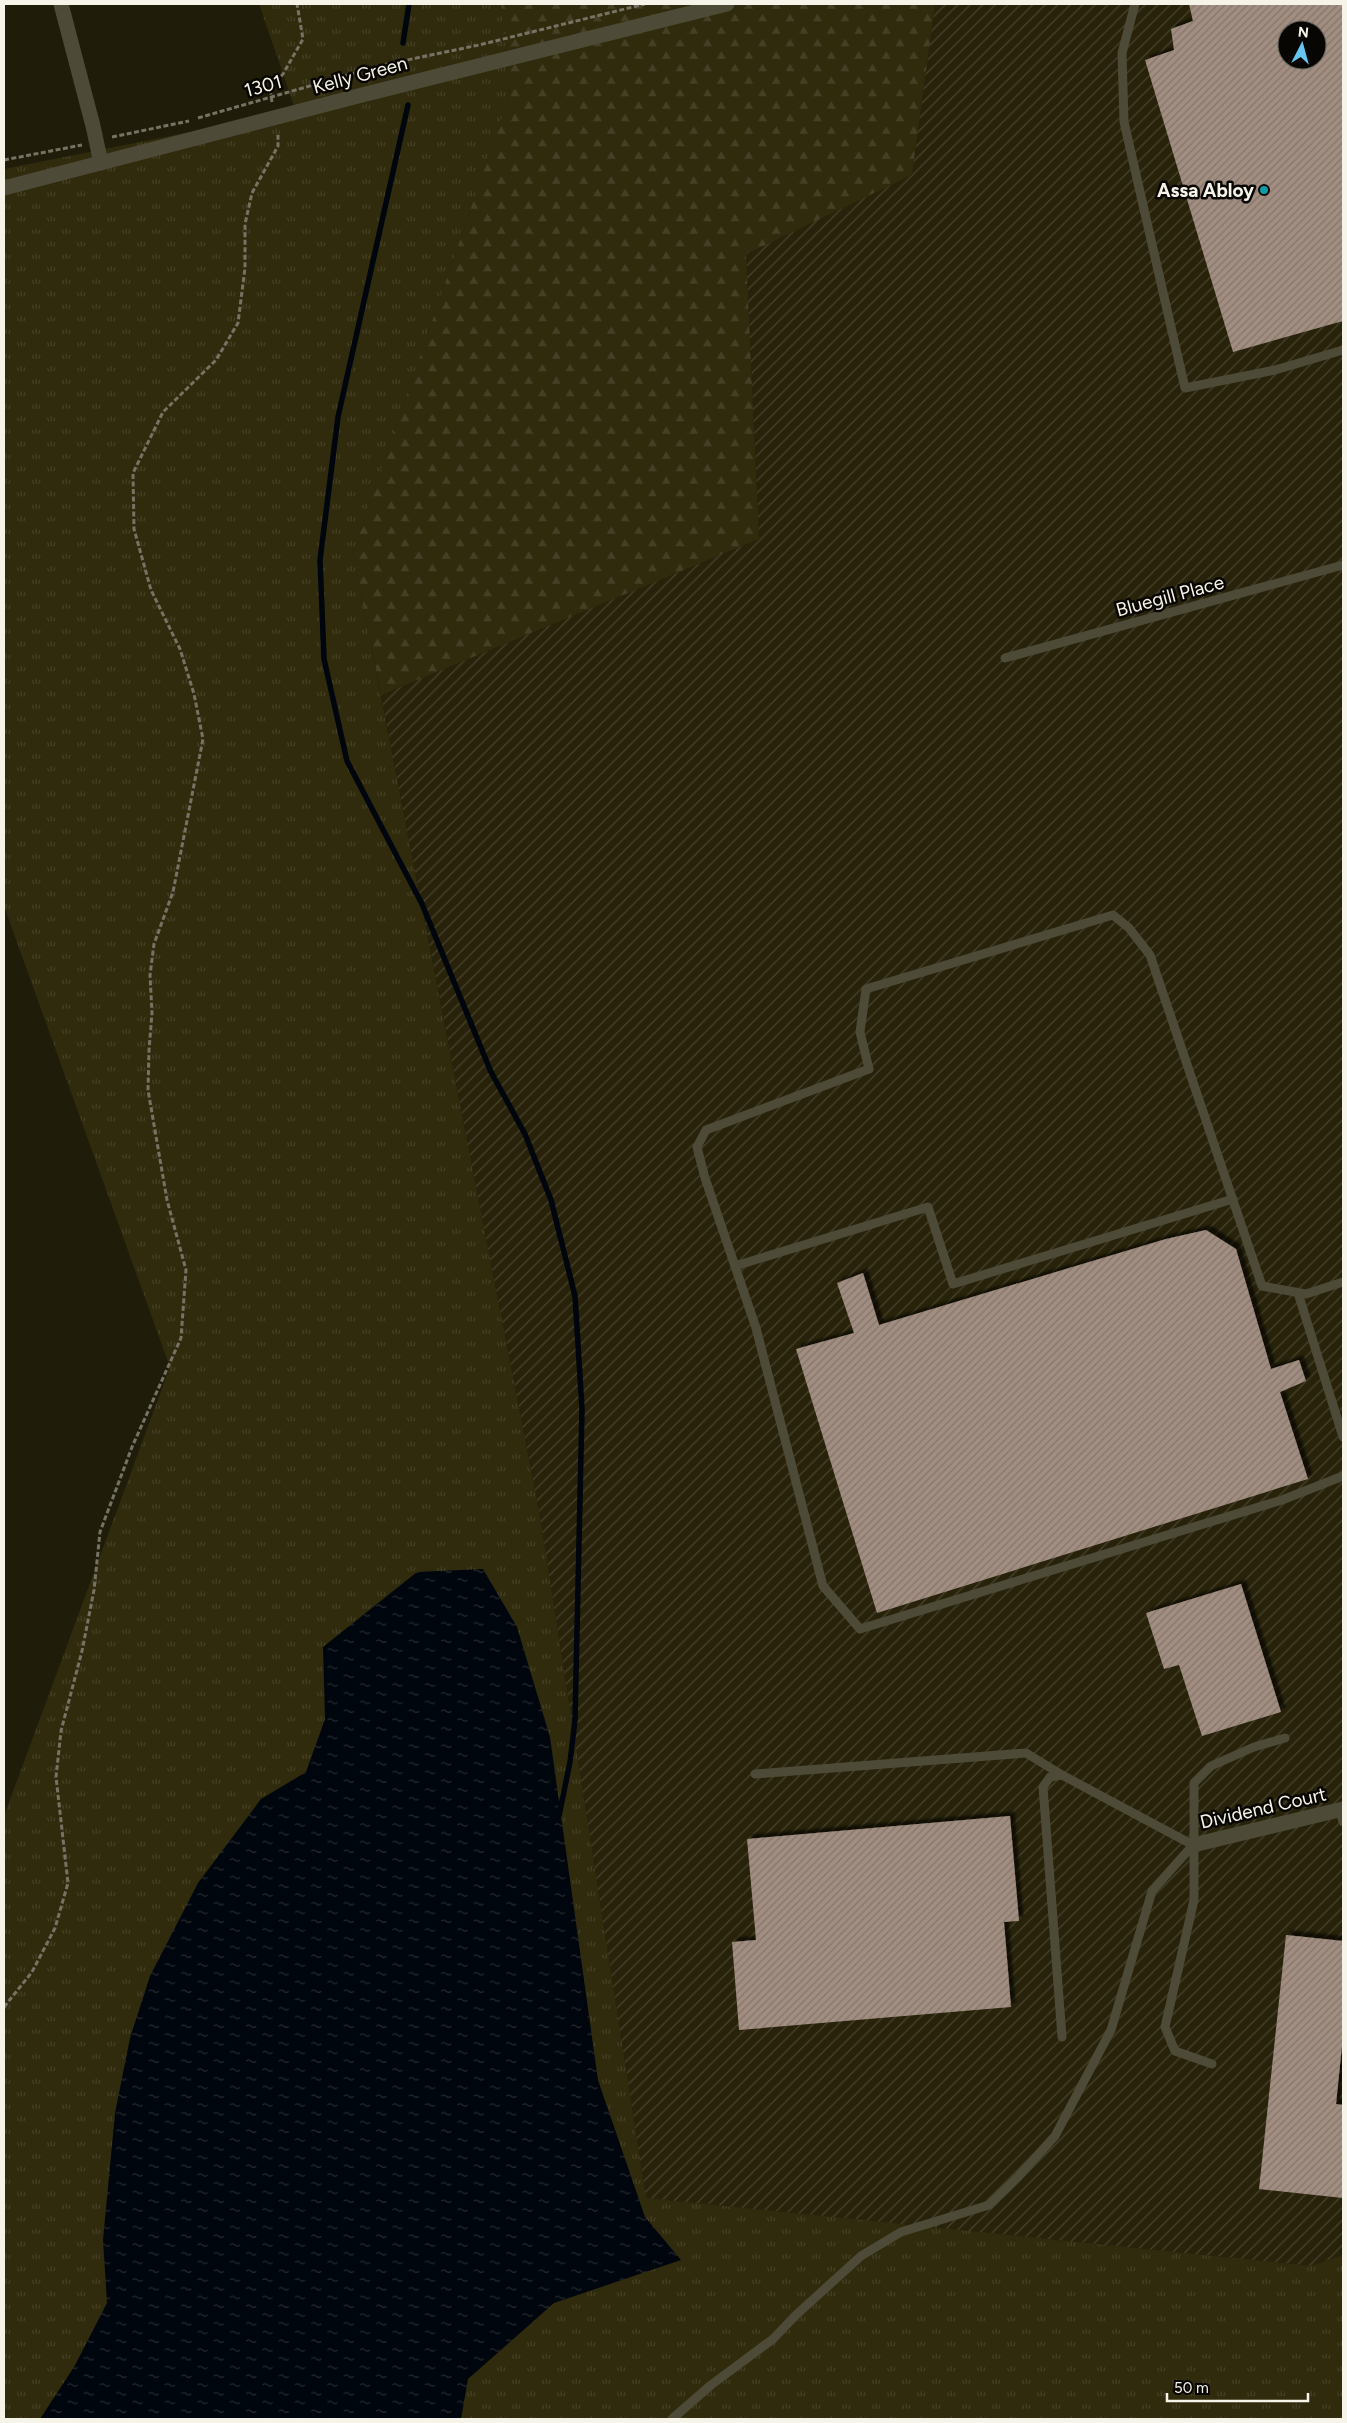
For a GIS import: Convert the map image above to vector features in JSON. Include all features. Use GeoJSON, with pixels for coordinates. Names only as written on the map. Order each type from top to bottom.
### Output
{"type":"FeatureCollection","features":[{"type":"Feature","properties":{"kind":"street"},"geometry":{"type":"LineString","coordinates":[[61,4],[101,163]]}},
{"type":"Feature","properties":{"kind":"street","name":"Kelly Green"},"geometry":{"type":"LineString","coordinates":[[4,188],[727,4]]}},
{"type":"Feature","properties":{"kind":"street","name":"Dividend Court"},"geometry":{"type":"LineString","coordinates":[[1193,1845],[1342,1814]]}},
{"type":"Feature","properties":{"kind":"lane"},"geometry":{"type":"LineString","coordinates":[[1136,4],[1122,52],[1124,122],[1185,388],[1275,370],[1343,350]]}},
{"type":"Feature","properties":{"kind":"lane","name":"Bluegill Place"},"geometry":{"type":"LineString","coordinates":[[1005,658],[1343,566]]}},
{"type":"Feature","properties":{"kind":"lane"},"geometry":{"type":"LineString","coordinates":[[1343,1282],[1306,1294],[1262,1286],[1150,954],[1129,928],[1113,915],[866,989],[860,1032],[868,1069],[706,1130],[697,1147],[705,1178],[756,1328],[824,1586],[860,1629],[1282,1500],[1343,1476]]}},
{"type":"Feature","properties":{"kind":"lane"},"geometry":{"type":"LineString","coordinates":[[735,1266],[928,1207],[953,1284],[1233,1199]]}},
{"type":"Feature","properties":{"kind":"lane"},"geometry":{"type":"LineString","coordinates":[[1298,1293],[1343,1437]]}},
{"type":"Feature","properties":{"kind":"lane"},"geometry":{"type":"LineString","coordinates":[[1212,2064],[1175,2051],[1165,2027],[1194,1900],[1194,1782],[1211,1766],[1254,1747],[1285,1738]]}},
{"type":"Feature","properties":{"kind":"lane"},"geometry":{"type":"LineString","coordinates":[[755,1774],[1026,1753],[1062,1775],[1193,1845]]}},
{"type":"Feature","properties":{"kind":"lane"},"geometry":{"type":"LineString","coordinates":[[1062,1775],[1050,1777],[1043,1787],[1062,2037]]}},
{"type":"Feature","properties":{"kind":"lane"},"geometry":{"type":"LineString","coordinates":[[672,2419],[711,2385],[774,2339],[796,2315],[861,2256],[901,2232],[989,2205],[1017,2178],[1055,2136],[1111,2030],[1152,1891],[1193,1845]]}},
{"type":"Feature","properties":{"kind":"path"},"geometry":{"type":"LineString","coordinates":[[4,2007],[32,1972],[55,1928],[68,1883],[56,1777],[61,1731],[82,1651],[94,1590],[100,1532],[132,1447],[181,1338],[186,1270],[167,1200],[148,1090],[148,1050],[152,1013],[150,975],[154,944],[172,892],[203,739],[194,694],[180,649],[151,590],[134,530],[133,473],[163,412],[216,360],[238,323],[245,268],[244,224],[252,193],[278,146],[270,89],[283,74],[303,39],[297,4]]}},
{"type":"Feature","properties":{"kind":"path","name":"1301"},"geometry":{"type":"LineString","coordinates":[[4,160],[97,142],[141,130],[189,121],[383,65],[645,4]]}},
{"type":"Feature","properties":{"kind":"shaded area"},"geometry":{"type":"Polygon","coordinates":[[[935,4],[1343,4],[1343,2255],[1311,2266],[646,2198],[540,1517],[381,695],[759,539],[746,254],[912,175],[935,4]]]}},
{"type":"Feature","properties":{"kind":"green space"},"geometry":{"type":"Polygon","coordinates":[[[259,4],[501,4],[510,94],[353,552],[540,1517],[646,2198],[1311,2266],[1343,2255],[1343,2419],[4,2419],[4,1816],[170,1367],[4,906],[4,169],[296,111],[259,4]]]}},
{"type":"Feature","properties":{"kind":"green space"},"geometry":{"type":"Polygon","coordinates":[[[501,4],[935,4],[912,175],[746,254],[759,539],[381,695],[353,552],[510,94],[501,4]]]}},
{"type":"Feature","properties":{"kind":"water"},"geometry":{"type":"Polygon","coordinates":[[[483,1569],[517,1627],[550,1737],[598,2080],[645,2217],[681,2260],[554,2303],[468,2379],[461,2419],[40,2419],[74,2367],[107,2303],[103,2240],[115,2113],[130,2038],[150,1976],[198,1883],[261,1799],[306,1772],[325,1719],[323,1647],[417,1572],[483,1569]]]}},
{"type":"Feature","properties":{"kind":"building","name":"Assa Abloy"},"geometry":{"type":"Polygon","coordinates":[[[1189,4],[1343,4],[1343,321],[1233,352],[1145,60],[1174,50],[1171,29],[1193,21],[1189,4]]]}},
{"type":"Feature","properties":{"kind":"building"},"geometry":{"type":"Polygon","coordinates":[[[1206,1230],[1236,1249],[1271,1369],[1299,1360],[1306,1381],[1280,1392],[1308,1479],[877,1613],[796,1349],[854,1333],[837,1283],[863,1273],[879,1325],[1166,1239],[1206,1230]]]}},
{"type":"Feature","properties":{"kind":"building"},"geometry":{"type":"Polygon","coordinates":[[[1241,1584],[1281,1712],[1202,1736],[1179,1665],[1164,1669],[1146,1613],[1241,1584]]]}},
{"type":"Feature","properties":{"kind":"building"},"geometry":{"type":"Polygon","coordinates":[[[1010,1816],[1019,1921],[1004,1922],[1011,2007],[739,2030],[732,1942],[756,1940],[747,1839],[1010,1816]]]}},
{"type":"Feature","properties":{"kind":"building"},"geometry":{"type":"Polygon","coordinates":[[[1286,1935],[1343,1941],[1343,2036],[1336,2104],[1343,2105],[1343,2198],[1259,2189],[1286,1935]]]}},
{"type":"Feature","properties":{"kind":"waterway"},"geometry":{"type":"LineString","coordinates":[[403,43],[409,4]]}},
{"type":"Feature","properties":{"kind":"waterway"},"geometry":{"type":"LineString","coordinates":[[408,105],[338,417],[320,560],[324,659],[347,761],[422,904],[491,1072],[525,1134],[551,1200],[575,1296],[582,1409],[575,1720],[570,1762],[559,1816]]}},
{"type":"Feature","properties":{"kind":"place","name":"Assa Abloy"},"geometry":{"type":"Point","coordinates":[1264,190]}}]}
